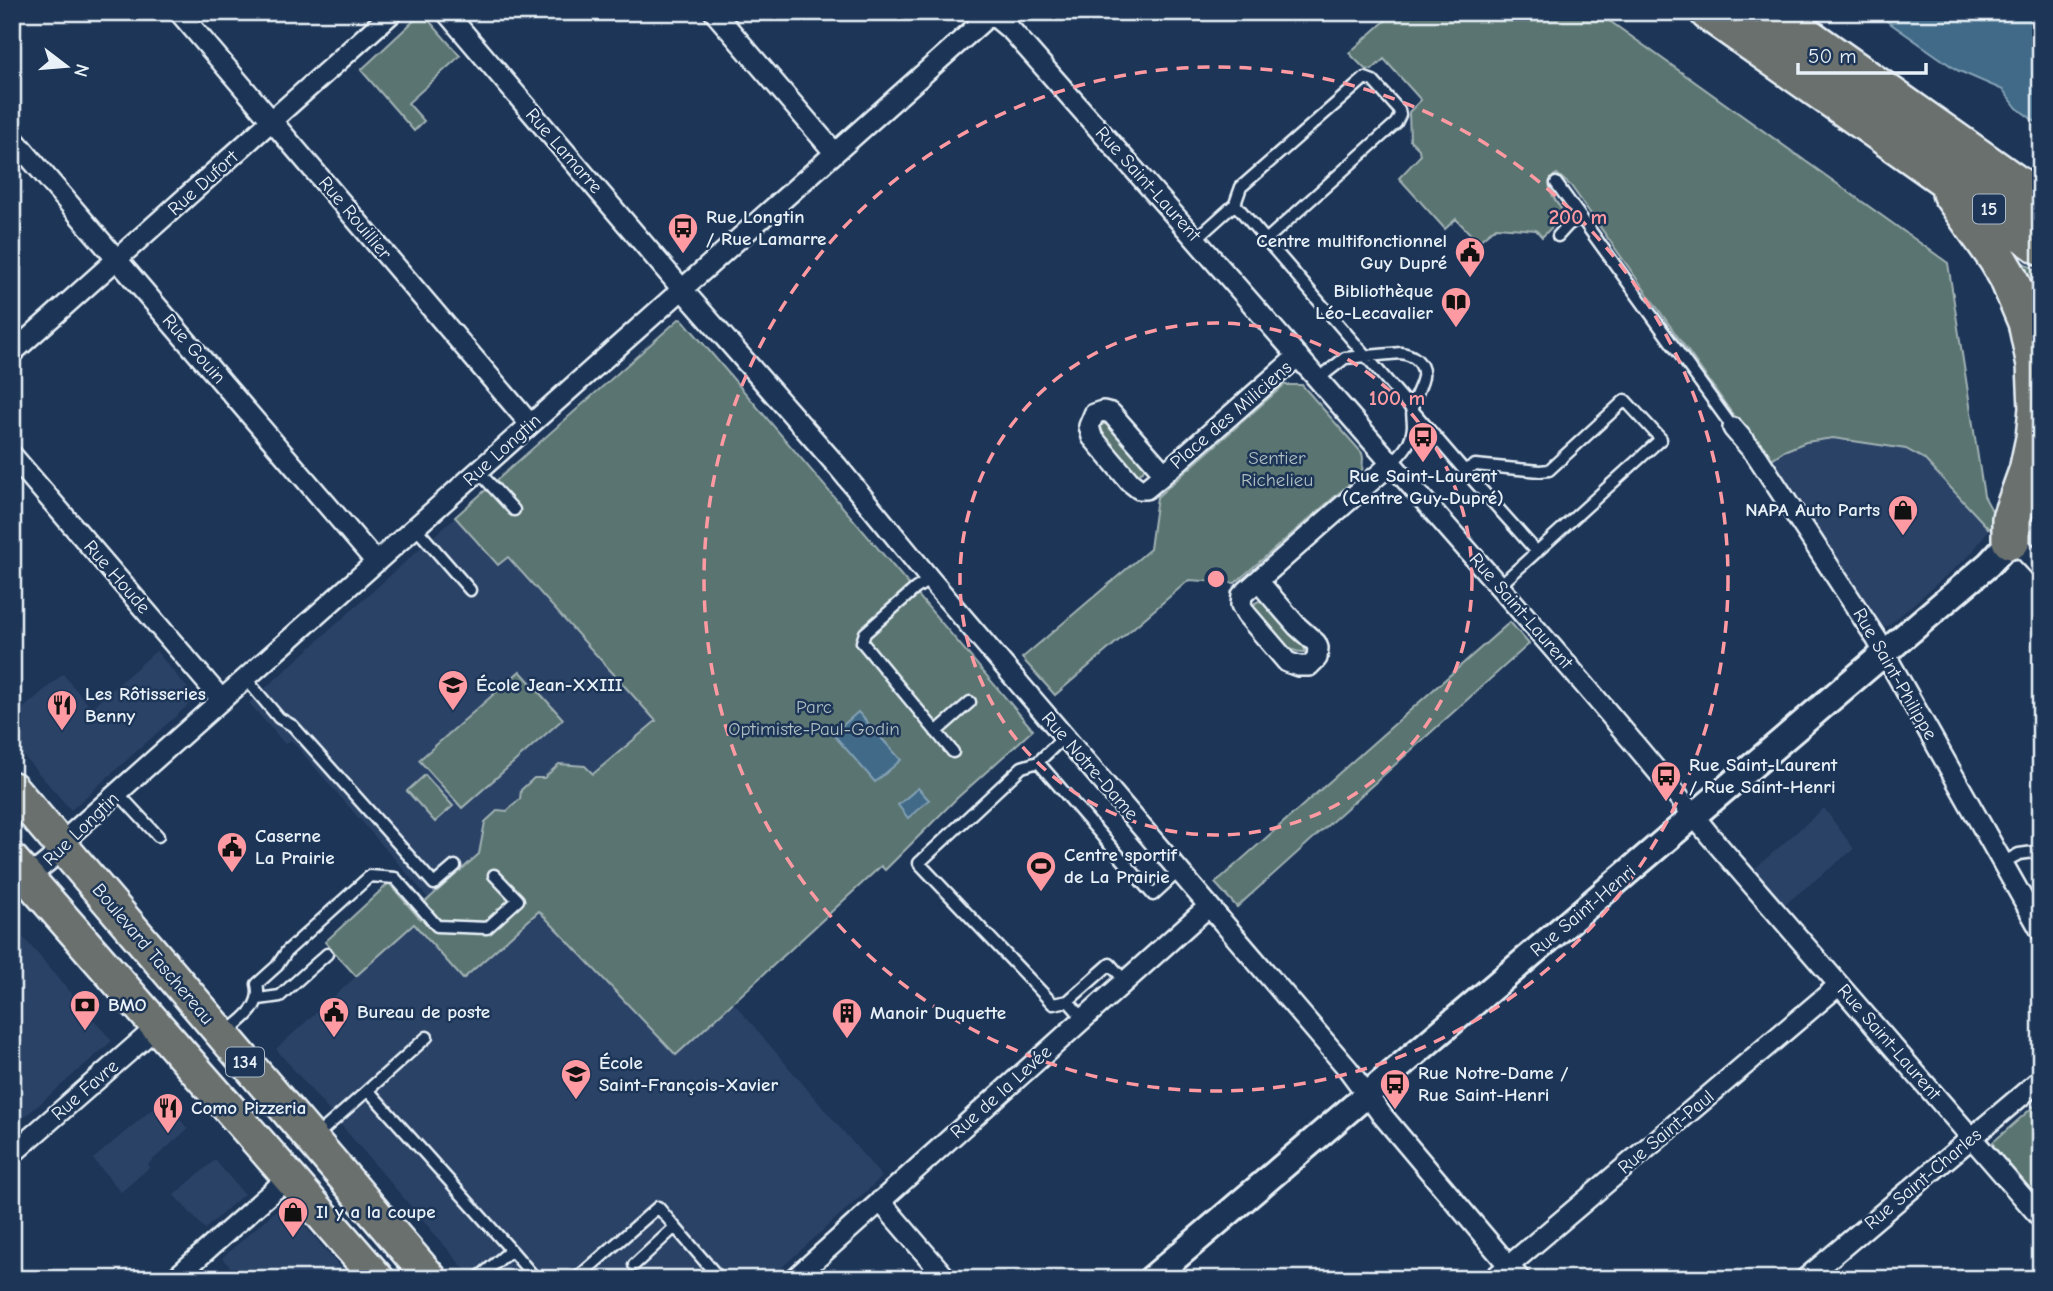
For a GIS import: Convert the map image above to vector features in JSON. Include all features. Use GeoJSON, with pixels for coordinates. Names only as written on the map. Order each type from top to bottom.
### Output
{"type":"FeatureCollection","features":[{"type":"Feature","properties":{"kind":"highway","name":"15"},"geometry":{"type":"LineString","coordinates":[[1709,12],[2041,246]]}},
{"type":"Feature","properties":{"kind":"highway","name":"15"},"geometry":{"type":"LineString","coordinates":[[1772,12],[2041,202]]}},
{"type":"Feature","properties":{"kind":"highway"},"geometry":{"type":"LineString","coordinates":[[1936,172],[2005,271],[2022,310],[2033,347],[2038,386],[2037,423],[2028,471],[2011,518],[2011,540]]}},
{"type":"Feature","properties":{"kind":"highway"},"geometry":{"type":"LineString","coordinates":[[2011,540],[2029,523],[2041,496]]}},
{"type":"Feature","properties":{"kind":"main road","name":"Boulevard Taschereau"},"geometry":{"type":"LineString","coordinates":[[12,788],[431,1279]]}},
{"type":"Feature","properties":{"kind":"main road","name":"134"},"geometry":{"type":"LineString","coordinates":[[17,874],[158,1026],[378,1279]]}},
{"type":"Feature","properties":{"kind":"street","name":"Rue Rouillier"},"geometry":{"type":"LineString","coordinates":[[179,12],[530,424]]}},
{"type":"Feature","properties":{"kind":"street","name":"Rue Dufort"},"geometry":{"type":"LineString","coordinates":[[12,353],[393,12]]}},
{"type":"Feature","properties":{"kind":"street","name":"Rue Lamarre"},"geometry":{"type":"LineString","coordinates":[[446,12],[682,289]]}},
{"type":"Feature","properties":{"kind":"street"},"geometry":{"type":"LineString","coordinates":[[714,12],[834,152]]}},
{"type":"Feature","properties":{"kind":"street","name":"Rue Longtin"},"geometry":{"type":"LineString","coordinates":[[17,874],[40,868],[51,859],[60,844],[990,13]]}},
{"type":"Feature","properties":{"kind":"street","name":"Rue Saint-Laurent"},"geometry":{"type":"LineString","coordinates":[[990,13],[1013,32],[1392,463],[2041,1218]]}},
{"type":"Feature","properties":{"kind":"street","name":"Rue Gouin"},"geometry":{"type":"LineString","coordinates":[[12,137],[376,562]]}},
{"type":"Feature","properties":{"kind":"street","name":"Rue Notre-Dame"},"geometry":{"type":"LineString","coordinates":[[682,289],[838,467],[930,579],[1348,1069],[1514,1272]]}},
{"type":"Feature","properties":{"kind":"street","name":"Place des Miliciens"},"geometry":{"type":"LineString","coordinates":[[1164,473],[1298,356]]}},
{"type":"Feature","properties":{"kind":"street","name":"Rue Saint-Philippe"},"geometry":{"type":"LineString","coordinates":[[1733,428],[1758,456],[1885,653],[2041,931]]}},
{"type":"Feature","properties":{"kind":"street","name":"Rue Houde"},"geometry":{"type":"LineString","coordinates":[[12,454],[222,700]]}},
{"type":"Feature","properties":{"kind":"street"},"geometry":{"type":"LineString","coordinates":[[1258,581],[1392,463]]}},
{"type":"Feature","properties":{"kind":"street"},"geometry":{"type":"LineString","coordinates":[[2011,540],[2041,568]]}},
{"type":"Feature","properties":{"kind":"street","name":"Rue Saint-Henri"},"geometry":{"type":"LineString","coordinates":[[1151,1279],[1989,564],[2011,540]]}},
{"type":"Feature","properties":{"kind":"street","name":"Rue de la Levée"},"geometry":{"type":"LineString","coordinates":[[794,1279],[1209,906]]}},
{"type":"Feature","properties":{"kind":"street","name":"Rue Saint-Paul"},"geometry":{"type":"LineString","coordinates":[[1493,1279],[1514,1272],[1839,985]]}},
{"type":"Feature","properties":{"kind":"street","name":"Rue Favre"},"geometry":{"type":"LineString","coordinates":[[12,1154],[158,1026]]}},
{"type":"Feature","properties":{"kind":"street","name":"Rue Saint-Charles"},"geometry":{"type":"LineString","coordinates":[[1805,1279],[2041,1079]]}},
{"type":"Feature","properties":{"kind":"street"},"geometry":{"type":"LineString","coordinates":[[174,1279],[290,1176]]}},
{"type":"Feature","properties":{"kind":"street"},"geometry":{"type":"LineString","coordinates":[[880,1201],[947,1279]]}},
{"type":"Feature","properties":{"kind":"lane"},"geometry":{"type":"LineString","coordinates":[[1196,239],[1235,204],[1241,187],[1365,78],[1373,81],[1399,110],[1396,123],[1266,240]]}},
{"type":"Feature","properties":{"kind":"lane"},"geometry":{"type":"LineString","coordinates":[[1556,183],[1733,428]]}},
{"type":"Feature","properties":{"kind":"lane"},"geometry":{"type":"LineString","coordinates":[[1235,204],[1464,470],[1538,551]]}},
{"type":"Feature","properties":{"kind":"lane"},"geometry":{"type":"LineString","coordinates":[[1558,236],[1580,217]]}},
{"type":"Feature","properties":{"kind":"lane"},"geometry":{"type":"LineString","coordinates":[[1318,379],[1340,360],[1407,354],[1418,361],[1422,366],[1423,380],[1412,410],[1413,430],[1409,443],[1392,463]]}},
{"type":"Feature","properties":{"kind":"lane"},"geometry":{"type":"LineString","coordinates":[[1464,470],[1475,465],[1549,470],[1625,400],[1661,439],[1499,586]]}},
{"type":"Feature","properties":{"kind":"lane"},"geometry":{"type":"LineString","coordinates":[[478,471],[514,510]]}},
{"type":"Feature","properties":{"kind":"lane"},"geometry":{"type":"LineString","coordinates":[[415,527],[470,590]]}},
{"type":"Feature","properties":{"kind":"lane"},"geometry":{"type":"LineString","coordinates":[[930,579],[865,633],[862,642],[953,752]]}},
{"type":"Feature","properties":{"kind":"lane"},"geometry":{"type":"LineString","coordinates":[[246,679],[279,718],[293,726],[434,884],[455,866]]}},
{"type":"Feature","properties":{"kind":"lane"},"geometry":{"type":"LineString","coordinates":[[936,732],[970,702]]}},
{"type":"Feature","properties":{"kind":"lane"},"geometry":{"type":"LineString","coordinates":[[1064,737],[1038,762],[1022,767],[919,863],[1054,1004],[1068,1001],[1110,964],[1125,981]]}},
{"type":"Feature","properties":{"kind":"lane"},"geometry":{"type":"LineString","coordinates":[[1038,762],[1153,895],[1179,871]]}},
{"type":"Feature","properties":{"kind":"lane"},"geometry":{"type":"LineString","coordinates":[[118,793],[158,836]]}},
{"type":"Feature","properties":{"kind":"lane"},"geometry":{"type":"LineString","coordinates":[[2002,863],[2019,854],[2041,851]]}},
{"type":"Feature","properties":{"kind":"lane"},"geometry":{"type":"LineString","coordinates":[[259,999],[257,984],[277,966],[287,951],[370,876],[395,878],[437,926],[487,928],[518,900],[494,875]]}},
{"type":"Feature","properties":{"kind":"lane"},"geometry":{"type":"LineString","coordinates":[[222,1036],[245,1017],[259,999],[280,996],[327,954]]}},
{"type":"Feature","properties":{"kind":"lane"},"geometry":{"type":"LineString","coordinates":[[1068,1001],[1083,1018]]}},
{"type":"Feature","properties":{"kind":"lane"},"geometry":{"type":"LineString","coordinates":[[312,1140],[427,1037]]}},
{"type":"Feature","properties":{"kind":"lane"},"geometry":{"type":"LineString","coordinates":[[368,1090],[536,1279]]}},
{"type":"Feature","properties":{"kind":"lane"},"geometry":{"type":"LineString","coordinates":[[576,1279],[658,1207],[720,1279]]}},
{"type":"Feature","properties":{"kind":"lane"},"geometry":{"type":"LineString","coordinates":[[634,1265],[675,1227]]}},
{"type":"Feature","properties":{"kind":"lane"},"geometry":{"type":"LineString","coordinates":[[477,1279],[511,1250]]}},
{"type":"Feature","properties":{"kind":"shaded area"},"geometry":{"type":"Polygon","coordinates":[[[1874,12],[2041,12],[2041,126],[2017,108],[2003,90],[1957,70],[1874,12]]]}},
{"type":"Feature","properties":{"kind":"shaded area"},"geometry":{"type":"Polygon","coordinates":[[[1833,438],[1906,449],[1924,459],[1989,529],[1971,554],[1888,626],[1881,627],[1767,462],[1806,442],[1833,438]]]}},
{"type":"Feature","properties":{"kind":"shaded area","name":"École Jean-XXIII"},"geometry":{"type":"Polygon","coordinates":[[[455,517],[498,564],[508,556],[656,721],[593,774],[544,779],[521,790],[521,799],[507,811],[485,822],[479,854],[429,899],[291,740],[285,744],[249,703],[455,517]]]}},
{"type":"Feature","properties":{"kind":"shaded area"},"geometry":{"type":"Polygon","coordinates":[[[156,651],[196,698],[71,810],[12,743],[12,718],[63,674],[91,708],[156,651]]]}},
{"type":"Feature","properties":{"kind":"shaded area"},"geometry":{"type":"Polygon","coordinates":[[[858,712],[901,760],[875,782],[833,734],[858,712]]]}},
{"type":"Feature","properties":{"kind":"shaded area"},"geometry":{"type":"Polygon","coordinates":[[[918,788],[929,800],[908,818],[898,805],[918,788]]]}},
{"type":"Feature","properties":{"kind":"shaded area"},"geometry":{"type":"Polygon","coordinates":[[[1824,808],[1854,849],[1784,905],[1753,870],[1824,808]]]}},
{"type":"Feature","properties":{"kind":"shaded area","name":"École Saint-François-Xavier"},"geometry":{"type":"Polygon","coordinates":[[[539,911],[676,1055],[733,1002],[882,1177],[769,1279],[473,1279],[276,1049],[414,924],[463,978],[539,911]]]}},
{"type":"Feature","properties":{"kind":"shaded area"},"geometry":{"type":"Polygon","coordinates":[[[12,924],[112,1041],[19,1122],[12,1114],[12,924]]]}},
{"type":"Feature","properties":{"kind":"shaded area"},"geometry":{"type":"Polygon","coordinates":[[[163,1100],[188,1129],[121,1192],[93,1159],[163,1100]]]}},
{"type":"Feature","properties":{"kind":"shaded area"},"geometry":{"type":"Polygon","coordinates":[[[215,1160],[244,1194],[205,1229],[174,1195],[215,1160]]]}},
{"type":"Feature","properties":{"kind":"shaded area"},"geometry":{"type":"Polygon","coordinates":[[[286,1205],[350,1279],[241,1279],[222,1258],[274,1212],[286,1205]]]}},
{"type":"Feature","properties":{"kind":"green space"},"geometry":{"type":"Polygon","coordinates":[[[1395,12],[1597,12],[1948,263],[1984,496],[1996,518],[1989,529],[1924,459],[1906,449],[1833,438],[1806,442],[1767,462],[1747,430],[1736,419],[1571,186],[1557,174],[1552,177],[1550,187],[1563,212],[1561,218],[1542,237],[1536,230],[1496,227],[1478,242],[1456,219],[1445,229],[1399,178],[1420,156],[1419,149],[1410,140],[1409,112],[1421,100],[1384,59],[1372,70],[1365,69],[1349,53],[1395,12]]]}},
{"type":"Feature","properties":{"kind":"green space"},"geometry":{"type":"Polygon","coordinates":[[[422,15],[460,56],[408,103],[424,121],[414,131],[361,70],[422,15]]]}},
{"type":"Feature","properties":{"kind":"green space"},"geometry":{"type":"Polygon","coordinates":[[[2018,259],[2041,274],[2041,341],[2018,259]]]}},
{"type":"Feature","properties":{"kind":"green space","name":"Parc Optimiste-Paul-Godin"},"geometry":{"type":"Polygon","coordinates":[[[679,319],[683,320],[1033,730],[956,799],[885,870],[881,866],[676,1055],[539,911],[463,979],[414,924],[356,976],[325,942],[389,883],[420,919],[431,909],[425,902],[479,854],[485,822],[498,810],[507,811],[520,799],[521,790],[534,778],[544,778],[559,764],[585,766],[593,774],[656,721],[508,557],[498,565],[455,517],[679,319]]]}},
{"type":"Feature","properties":{"kind":"green space","name":"Sentier Richelieu"},"geometry":{"type":"Polygon","coordinates":[[[1284,385],[1302,385],[1362,453],[1362,473],[1235,583],[1189,580],[1055,695],[1022,658],[1150,549],[1157,497],[1284,385]]]}},
{"type":"Feature","properties":{"kind":"green space"},"geometry":{"type":"Polygon","coordinates":[[[1108,424],[1145,466],[1143,471],[1137,474],[1134,472],[1105,439],[1101,427],[1108,424]]]}},
{"type":"Feature","properties":{"kind":"green space"},"geometry":{"type":"Polygon","coordinates":[[[1261,600],[1304,646],[1305,652],[1290,648],[1270,630],[1254,609],[1255,603],[1261,600]]]}},
{"type":"Feature","properties":{"kind":"green space"},"geometry":{"type":"Polygon","coordinates":[[[1510,622],[1529,644],[1237,907],[1215,883],[1510,622]]]}},
{"type":"Feature","properties":{"kind":"green space"},"geometry":{"type":"Polygon","coordinates":[[[520,671],[563,719],[462,808],[419,760],[520,671]]]}},
{"type":"Feature","properties":{"kind":"green space"},"geometry":{"type":"Polygon","coordinates":[[[425,775],[453,806],[435,822],[407,791],[425,775]]]}},
{"type":"Feature","properties":{"kind":"green space"},"geometry":{"type":"Polygon","coordinates":[[[2041,1100],[2041,1202],[1995,1150],[1993,1142],[2041,1100]]]}},
{"type":"Feature","properties":{"kind":"place","name":"Rue Longtin / Rue Lamarre"},"geometry":{"type":"Point","coordinates":[683,255]}},
{"type":"Feature","properties":{"kind":"place","name":"Centre multifonctionnel Guy Dupré"},"geometry":{"type":"Point","coordinates":[1470,279]}},
{"type":"Feature","properties":{"kind":"place","name":"Bibliothèque Léo-Lecavalier"},"geometry":{"type":"Point","coordinates":[1456,329]}},
{"type":"Feature","properties":{"kind":"place","name":"Rue Saint-Laurent (Centre Guy-Dupré)"},"geometry":{"type":"Point","coordinates":[1423,464]}},
{"type":"Feature","properties":{"kind":"place","name":"NAPA Auto Parts"},"geometry":{"type":"Point","coordinates":[1903,537]}},
{"type":"Feature","properties":{"kind":"place","name":"École Jean-XXIII"},"geometry":{"type":"Point","coordinates":[453,712]}},
{"type":"Feature","properties":{"kind":"place","name":"Les Rôtisseries Benny"},"geometry":{"type":"Point","coordinates":[62,732]}},
{"type":"Feature","properties":{"kind":"place","name":"Rue Saint-Laurent / Rue Saint-Henri"},"geometry":{"type":"Point","coordinates":[1666,803]}},
{"type":"Feature","properties":{"kind":"place","name":"Caserne La Prairie"},"geometry":{"type":"Point","coordinates":[232,874]}},
{"type":"Feature","properties":{"kind":"place","name":"Centre sportif de La Prairie"},"geometry":{"type":"Point","coordinates":[1041,893]}},
{"type":"Feature","properties":{"kind":"place","name":"BMO"},"geometry":{"type":"Point","coordinates":[85,1032]}},
{"type":"Feature","properties":{"kind":"place","name":"Bureau de poste"},"geometry":{"type":"Point","coordinates":[334,1039]}},
{"type":"Feature","properties":{"kind":"place","name":"Manoir Duquette"},"geometry":{"type":"Point","coordinates":[847,1040]}},
{"type":"Feature","properties":{"kind":"place","name":"École Saint-François-Xavier"},"geometry":{"type":"Point","coordinates":[576,1101]}},
{"type":"Feature","properties":{"kind":"place","name":"Rue Notre-Dame / Rue Saint-Henri"},"geometry":{"type":"Point","coordinates":[1395,1111]}},
{"type":"Feature","properties":{"kind":"place","name":"Como Pizzeria"},"geometry":{"type":"Point","coordinates":[168,1135]}},
{"type":"Feature","properties":{"kind":"place","name":"Il y a la coupe"},"geometry":{"type":"Point","coordinates":[293,1239]}}]}
